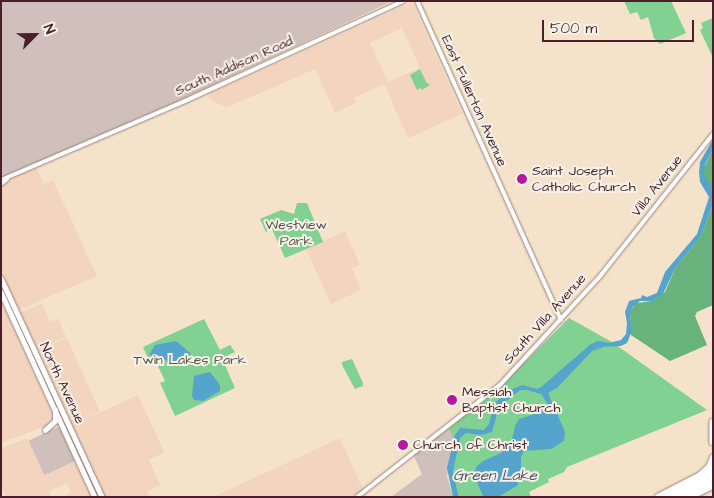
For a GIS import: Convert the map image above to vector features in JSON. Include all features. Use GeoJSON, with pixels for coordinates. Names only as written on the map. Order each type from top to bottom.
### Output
{"type":"FeatureCollection","features":[{"type":"Feature","properties":{"kind":"highway"},"geometry":{"type":"LineString","coordinates":[[713,422],[713,442]]}},
{"type":"Feature","properties":{"kind":"highway"},"geometry":{"type":"LineString","coordinates":[[658,497],[699,476],[707,469],[713,458]]}},
{"type":"Feature","properties":{"kind":"highway"},"geometry":{"type":"LineString","coordinates":[[658,497],[713,471]]}},
{"type":"Feature","properties":{"kind":"highway"},"geometry":{"type":"LineString","coordinates":[[667,497],[713,476]]}},
{"type":"Feature","properties":{"kind":"highway"},"geometry":{"type":"LineString","coordinates":[[679,497],[713,481]]}},
{"type":"Feature","properties":{"kind":"highway"},"geometry":{"type":"LineString","coordinates":[[690,497],[713,486]]}},
{"type":"Feature","properties":{"kind":"main road","name":"North Avenue"},"geometry":{"type":"LineString","coordinates":[[1,278],[102,497]]}},
{"type":"Feature","properties":{"kind":"main road","name":"North Avenue"},"geometry":{"type":"LineString","coordinates":[[1,292],[95,497]]}},
{"type":"Feature","properties":{"kind":"main road"},"geometry":{"type":"LineString","coordinates":[[45,430],[55,421],[55,409]]}},
{"type":"Feature","properties":{"kind":"street","name":"South Addison Road"},"geometry":{"type":"LineString","coordinates":[[7,179],[185,101],[403,1]]}},
{"type":"Feature","properties":{"kind":"street","name":"East Fullerton Avenue"},"geometry":{"type":"LineString","coordinates":[[417,1],[561,320]]}},
{"type":"Feature","properties":{"kind":"street","name":"Villa Avenue"},"geometry":{"type":"LineString","coordinates":[[601,275],[713,134]]}},
{"type":"Feature","properties":{"kind":"street"},"geometry":{"type":"LineString","coordinates":[[1,180],[7,179]]}},
{"type":"Feature","properties":{"kind":"street"},"geometry":{"type":"LineString","coordinates":[[1,184],[7,179]]}},
{"type":"Feature","properties":{"kind":"street","name":"South Villa Avenue"},"geometry":{"type":"LineString","coordinates":[[357,497],[500,385],[601,275]]}},
{"type":"Feature","properties":{"kind":"shaded area"},"geometry":{"type":"Polygon","coordinates":[[[1,1],[392,1],[181,100],[1,178],[1,1]]]}},
{"type":"Feature","properties":{"kind":"shaded area"},"geometry":{"type":"Polygon","coordinates":[[[412,2],[462,114],[408,138],[384,84],[354,98],[356,103],[335,113],[315,69],[226,108],[209,99],[208,95],[412,2]],[[402,28],[370,43],[388,82],[420,68],[402,28]]]}},
{"type":"Feature","properties":{"kind":"shaded area"},"geometry":{"type":"Polygon","coordinates":[[[36,167],[44,184],[53,180],[97,276],[17,311],[1,275],[1,182],[36,167]]]}},
{"type":"Feature","properties":{"kind":"shaded area"},"geometry":{"type":"Polygon","coordinates":[[[345,231],[360,265],[352,269],[361,290],[331,304],[306,249],[345,231]]]}},
{"type":"Feature","properties":{"kind":"shaded area"},"geometry":{"type":"Polygon","coordinates":[[[1,300],[53,415],[53,420],[48,425],[1,443],[1,300]]]}},
{"type":"Feature","properties":{"kind":"shaded area"},"geometry":{"type":"Polygon","coordinates":[[[42,304],[50,322],[58,318],[66,337],[36,351],[18,313],[42,304]]]}},
{"type":"Feature","properties":{"kind":"shaded area"},"geometry":{"type":"Polygon","coordinates":[[[67,338],[100,411],[68,425],[36,352],[67,338]]]}},
{"type":"Feature","properties":{"kind":"shaded area"},"geometry":{"type":"Polygon","coordinates":[[[138,395],[164,452],[149,460],[160,485],[147,491],[149,497],[102,497],[69,423],[94,415],[138,395]]]}},
{"type":"Feature","properties":{"kind":"shaded area"},"geometry":{"type":"Polygon","coordinates":[[[62,425],[78,459],[45,475],[28,441],[62,425]]]}},
{"type":"Feature","properties":{"kind":"shaded area"},"geometry":{"type":"Polygon","coordinates":[[[448,426],[454,438],[447,476],[453,497],[391,497],[422,474],[413,454],[448,426]]]}},
{"type":"Feature","properties":{"kind":"shaded area"},"geometry":{"type":"Polygon","coordinates":[[[27,438],[44,473],[78,459],[94,497],[63,497],[71,493],[67,483],[49,491],[51,497],[6,497],[1,486],[1,448],[27,438]]]}},
{"type":"Feature","properties":{"kind":"shaded area"},"geometry":{"type":"Polygon","coordinates":[[[340,438],[362,487],[362,490],[354,497],[213,497],[340,438]]]}},
{"type":"Feature","properties":{"kind":"green space"},"geometry":{"type":"Polygon","coordinates":[[[624,1],[671,1],[686,33],[660,44],[654,38],[648,17],[641,20],[637,12],[630,14],[624,1]]]}},
{"type":"Feature","properties":{"kind":"green space"},"geometry":{"type":"Polygon","coordinates":[[[713,18],[713,58],[700,30],[703,28],[701,23],[713,18]]]}},
{"type":"Feature","properties":{"kind":"green space"},"geometry":{"type":"Polygon","coordinates":[[[420,69],[426,82],[430,85],[422,90],[421,88],[417,90],[410,75],[420,69]]]}},
{"type":"Feature","properties":{"kind":"green space"},"geometry":{"type":"Polygon","coordinates":[[[713,149],[713,190],[704,178],[704,167],[713,149]]]}},
{"type":"Feature","properties":{"kind":"green space","name":"Westview Park"},"geometry":{"type":"Polygon","coordinates":[[[297,203],[307,203],[323,242],[285,258],[272,229],[266,232],[260,219],[281,210],[294,214],[297,203]]]}},
{"type":"Feature","properties":{"kind":"green space"},"geometry":{"type":"Polygon","coordinates":[[[713,204],[713,305],[697,312],[695,316],[707,345],[670,361],[631,335],[630,311],[637,303],[652,301],[665,292],[676,267],[701,236],[713,204]]]}},
{"type":"Feature","properties":{"kind":"green space"},"geometry":{"type":"Polygon","coordinates":[[[569,318],[612,342],[707,410],[567,467],[564,472],[548,479],[549,482],[529,492],[531,497],[459,497],[453,472],[457,447],[449,428],[495,392],[569,318]]]}},
{"type":"Feature","properties":{"kind":"green space","name":"Twin Lakes Park"},"geometry":{"type":"Polygon","coordinates":[[[204,319],[220,350],[230,345],[235,352],[222,358],[235,388],[175,416],[160,383],[165,381],[156,362],[151,364],[143,347],[204,319]]]}},
{"type":"Feature","properties":{"kind":"green space"},"geometry":{"type":"Polygon","coordinates":[[[352,359],[363,383],[363,386],[355,389],[342,365],[342,362],[352,359]]]}},
{"type":"Feature","properties":{"kind":"water","name":"Green Lake"},"geometry":{"type":"Polygon","coordinates":[[[713,139],[713,149],[705,164],[704,175],[713,190],[713,204],[701,236],[676,267],[663,294],[652,301],[640,301],[632,308],[630,315],[632,331],[627,343],[621,346],[594,349],[557,388],[548,393],[565,432],[564,441],[551,449],[524,451],[521,457],[521,476],[517,486],[498,497],[483,496],[475,478],[476,467],[483,461],[501,453],[512,440],[515,426],[519,419],[551,409],[541,394],[520,390],[499,407],[492,432],[481,435],[466,433],[460,438],[453,472],[459,497],[453,497],[447,468],[455,435],[460,428],[484,430],[489,424],[494,404],[506,392],[522,385],[537,389],[591,344],[598,341],[609,343],[621,340],[626,334],[625,312],[629,301],[641,298],[642,295],[647,297],[657,293],[665,272],[697,234],[709,197],[700,182],[700,162],[713,139]]]}},
{"type":"Feature","properties":{"kind":"water"},"geometry":{"type":"Polygon","coordinates":[[[176,341],[190,353],[187,366],[174,365],[160,357],[149,355],[155,345],[176,341]]]}},
{"type":"Feature","properties":{"kind":"water"},"geometry":{"type":"Polygon","coordinates":[[[210,372],[220,385],[220,391],[203,401],[194,400],[192,396],[194,376],[210,372]]]}},
{"type":"Feature","properties":{"kind":"waterway"},"geometry":{"type":"LineString","coordinates":[[593,350],[601,347]]}},
{"type":"Feature","properties":{"kind":"place","name":"Saint Joseph Catholic Church"},"geometry":{"type":"Point","coordinates":[522,179]}},
{"type":"Feature","properties":{"kind":"place","name":"Messiah Baptist Church"},"geometry":{"type":"Point","coordinates":[452,400]}},
{"type":"Feature","properties":{"kind":"place","name":"Church of Christ"},"geometry":{"type":"Point","coordinates":[403,445]}}]}
